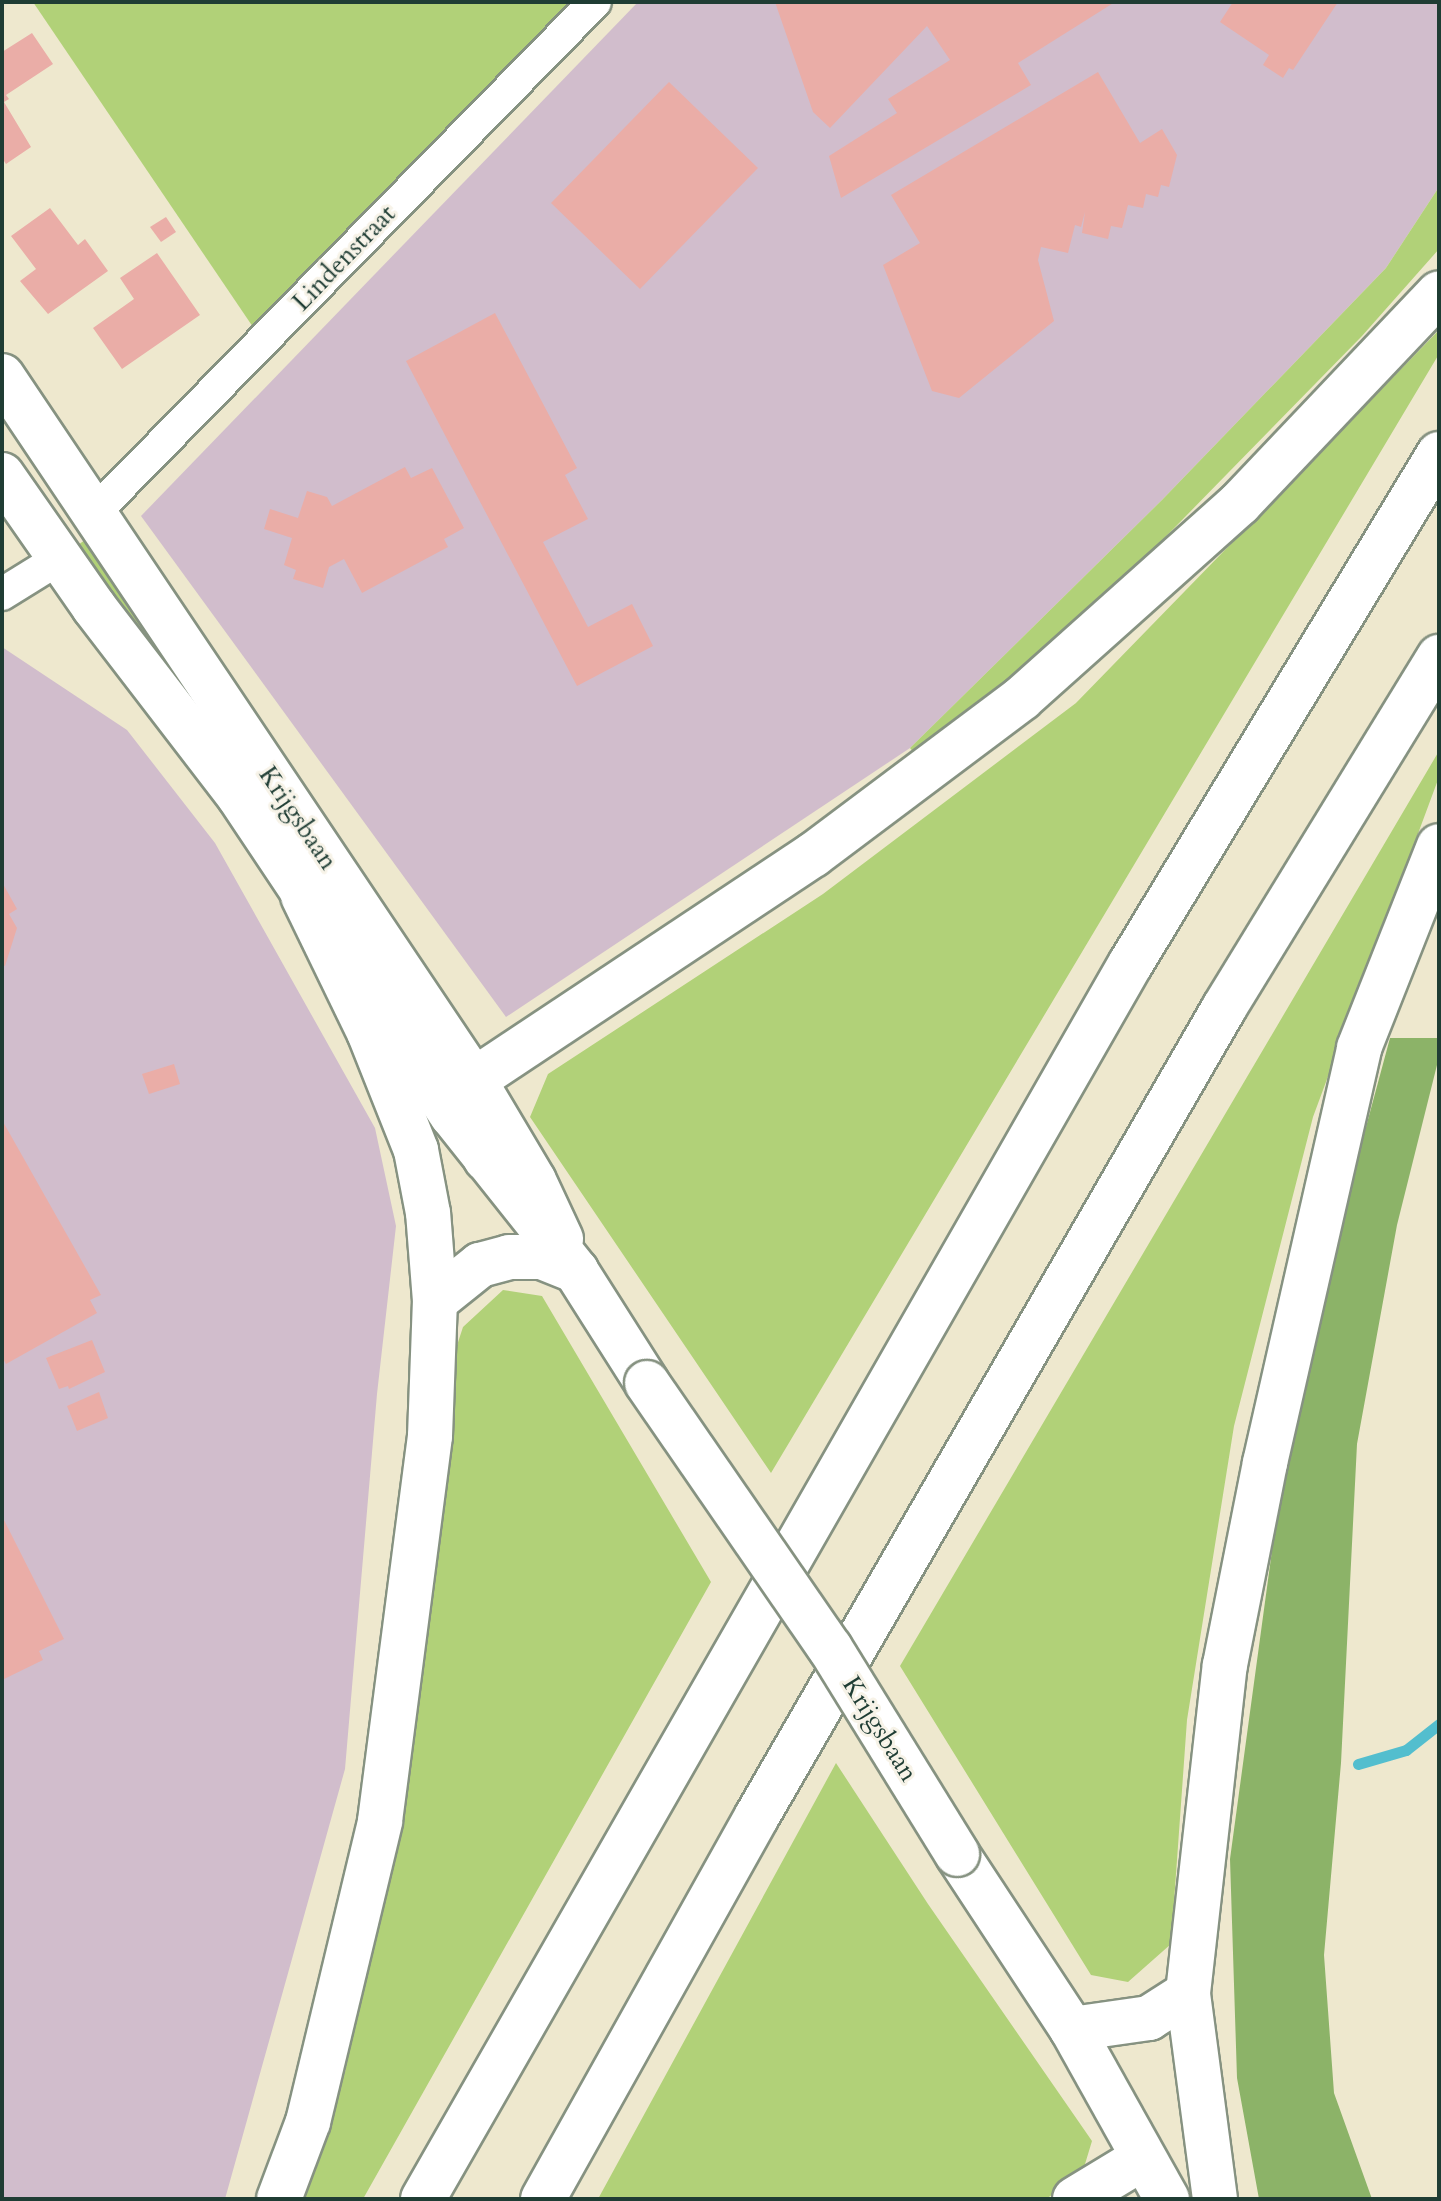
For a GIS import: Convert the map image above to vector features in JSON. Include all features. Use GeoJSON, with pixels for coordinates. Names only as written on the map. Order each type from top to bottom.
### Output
{"type":"FeatureCollection","features":[{"type":"Feature","properties":{"kind":"main road"},"geometry":{"type":"LineString","coordinates":[[486,1159],[471,1128],[468,1105],[474,1080],[813,855],[1022,698],[1240,503],[1439,293]]}},
{"type":"Feature","properties":{"kind":"main road","name":"Krijgsbaan"},"geometry":{"type":"LineString","coordinates":[[2,376],[474,1080],[534,1181],[576,1271]]}},
{"type":"Feature","properties":{"kind":"main road"},"geometry":{"type":"LineString","coordinates":[[2,433],[55,506],[64,513],[93,514]]}},
{"type":"Feature","properties":{"kind":"main road"},"geometry":{"type":"LineString","coordinates":[[423,2199],[1131,963],[1439,454]]}},
{"type":"Feature","properties":{"kind":"main road","name":"Krijgsbaan"},"geometry":{"type":"LineString","coordinates":[[2,475],[60,558],[239,796],[452,1115],[576,1271],[647,1383],[830,1648],[957,1854],[1072,2029],[1167,2199]]}},
{"type":"Feature","properties":{"kind":"main road"},"geometry":{"type":"LineString","coordinates":[[543,2199],[757,1816],[1208,1035],[1439,657]]}},
{"type":"Feature","properties":{"kind":"main road"},"geometry":{"type":"LineString","coordinates":[[1215,2199],[1188,1993],[1225,1665],[1265,1463],[1359,1048],[1439,846]]}},
{"type":"Feature","properties":{"kind":"main road"},"geometry":{"type":"LineString","coordinates":[[279,2199],[308,2122],[380,1821],[430,1436],[435,1301],[428,1213],[416,1150],[369,1032],[303,896]]}},
{"type":"Feature","properties":{"kind":"main road"},"geometry":{"type":"LineString","coordinates":[[435,1301],[480,1265],[509,1257],[542,1257],[576,1271]]}},
{"type":"Feature","properties":{"kind":"main road"},"geometry":{"type":"LineString","coordinates":[[1072,2029],[1149,2018],[1188,1993]]}},
{"type":"Feature","properties":{"kind":"main road"},"geometry":{"type":"LineString","coordinates":[[1075,2199],[1143,2158]]}},
{"type":"Feature","properties":{"kind":"street","name":"Lindenstraat"},"geometry":{"type":"LineString","coordinates":[[93,514],[595,2]]}},
{"type":"Feature","properties":{"kind":"street"},"geometry":{"type":"LineString","coordinates":[[2,594],[60,558]]}},
{"type":"Feature","properties":{"kind":"shaded area"},"geometry":{"type":"Polygon","coordinates":[[[638,2],[1439,2],[1439,187],[1386,268],[1162,500],[910,748],[506,1017],[141,516],[638,2]]]}},
{"type":"Feature","properties":{"kind":"shaded area"},"geometry":{"type":"Polygon","coordinates":[[[2,647],[127,730],[215,843],[375,1128],[396,1226],[377,1394],[345,1769],[225,2199],[2,2199],[2,647]]]}},
{"type":"Feature","properties":{"kind":"green space"},"geometry":{"type":"Polygon","coordinates":[[[33,2],[571,2],[255,330],[33,2]]]}},
{"type":"Feature","properties":{"kind":"green space"},"geometry":{"type":"Polygon","coordinates":[[[1439,187],[1439,249],[1362,336],[1094,610],[919,759],[910,748],[1162,500],[1386,268],[1439,187]]]}},
{"type":"Feature","properties":{"kind":"green space"},"geometry":{"type":"Polygon","coordinates":[[[1439,330],[1439,354],[771,1473],[530,1117],[548,1074],[823,894],[1076,703],[1439,330]]]}},
{"type":"Feature","properties":{"kind":"green space"},"geometry":{"type":"Polygon","coordinates":[[[92,535],[154,624],[131,642],[68,552],[92,535]]]}},
{"type":"Feature","properties":{"kind":"green space"},"geometry":{"type":"Polygon","coordinates":[[[1439,751],[1439,777],[1313,1117],[1234,1426],[1187,1720],[1171,1944],[1128,1982],[1091,1975],[900,1666],[1439,751]]]}},
{"type":"Feature","properties":{"kind":"green space"},"geometry":{"type":"Polygon","coordinates":[[[1390,1038],[1439,1038],[1439,1057],[1397,1225],[1357,1444],[1341,1763],[1324,1955],[1334,2093],[1372,2199],[1259,2199],[1237,2078],[1230,1859],[1282,1477],[1349,1190],[1390,1038]]]}},
{"type":"Feature","properties":{"kind":"green space"},"geometry":{"type":"Polygon","coordinates":[[[503,1290],[542,1296],[711,1582],[363,2199],[300,2199],[345,2072],[392,1851],[430,1616],[446,1379],[463,1327],[503,1290]]]}},
{"type":"Feature","properties":{"kind":"green space"},"geometry":{"type":"Polygon","coordinates":[[[836,1763],[928,1904],[1092,2141],[1082,2174],[1046,2199],[598,2199],[836,1763]]]}},
{"type":"Feature","properties":{"kind":"building"},"geometry":{"type":"Polygon","coordinates":[[[775,2],[1115,2],[1018,63],[1031,85],[841,198],[829,156],[897,113],[888,99],[950,60],[927,26],[830,128],[813,112],[775,2]]]}},
{"type":"Feature","properties":{"kind":"building"},"geometry":{"type":"Polygon","coordinates":[[[1233,2],[1338,2],[1293,70],[1289,68],[1283,78],[1263,65],[1269,55],[1220,22],[1233,2]]]}},
{"type":"Feature","properties":{"kind":"building"},"geometry":{"type":"Polygon","coordinates":[[[32,33],[53,64],[6,95],[9,99],[4,102],[31,147],[6,164],[2,158],[2,52],[32,33]]]}},
{"type":"Feature","properties":{"kind":"building"},"geometry":{"type":"Polygon","coordinates":[[[1098,72],[1140,143],[1162,129],[1177,155],[1169,187],[1161,185],[1158,197],[1146,194],[1143,208],[1128,205],[1122,228],[1111,226],[1108,239],[1082,233],[1085,212],[1081,227],[1075,225],[1068,253],[1041,247],[1038,260],[1054,321],[959,398],[932,391],[883,265],[920,243],[891,195],[1098,72]]]}},
{"type":"Feature","properties":{"kind":"building"},"geometry":{"type":"Polygon","coordinates":[[[669,82],[758,168],[640,289],[551,203],[669,82]]]}},
{"type":"Feature","properties":{"kind":"building"},"geometry":{"type":"Polygon","coordinates":[[[50,208],[78,245],[85,239],[108,271],[48,314],[20,281],[36,269],[11,236],[50,208]]]}},
{"type":"Feature","properties":{"kind":"building"},"geometry":{"type":"Polygon","coordinates":[[[166,217],[176,232],[161,242],[150,227],[166,217]]]}},
{"type":"Feature","properties":{"kind":"building"},"geometry":{"type":"Polygon","coordinates":[[[157,253],[200,315],[122,369],[93,328],[134,299],[120,278],[157,253]]]}},
{"type":"Feature","properties":{"kind":"building"},"geometry":{"type":"Polygon","coordinates":[[[495,313],[577,468],[565,475],[588,519],[543,542],[588,627],[632,604],[653,646],[577,686],[406,361],[495,313]]]}},
{"type":"Feature","properties":{"kind":"building"},"geometry":{"type":"Polygon","coordinates":[[[405,467],[411,478],[432,468],[464,528],[444,539],[448,547],[362,593],[344,559],[329,567],[323,588],[293,579],[296,570],[284,565],[292,538],[264,529],[270,509],[298,518],[307,491],[327,497],[332,506],[405,467]]]}},
{"type":"Feature","properties":{"kind":"building"},"geometry":{"type":"Polygon","coordinates":[[[2,882],[17,909],[9,914],[17,928],[5,966],[2,965],[2,882]]]}},
{"type":"Feature","properties":{"kind":"building"},"geometry":{"type":"Polygon","coordinates":[[[174,1064],[180,1084],[149,1094],[142,1074],[174,1064]]]}},
{"type":"Feature","properties":{"kind":"building"},"geometry":{"type":"Polygon","coordinates":[[[2,1120],[101,1295],[90,1300],[97,1313],[6,1364],[2,1357],[2,1120]]]}},
{"type":"Feature","properties":{"kind":"building"},"geometry":{"type":"Polygon","coordinates":[[[92,1340],[105,1372],[69,1389],[68,1386],[59,1389],[46,1358],[92,1340]]]}},
{"type":"Feature","properties":{"kind":"building"},"geometry":{"type":"Polygon","coordinates":[[[99,1392],[108,1418],[77,1431],[67,1406],[99,1392]]]}},
{"type":"Feature","properties":{"kind":"building"},"geometry":{"type":"Polygon","coordinates":[[[2,1516],[64,1639],[39,1651],[43,1660],[2,1680],[2,1516]]]}},
{"type":"Feature","properties":{"kind":"waterway"},"geometry":{"type":"LineString","coordinates":[[1358,1764],[1406,1750],[1439,1724]]}}]}
